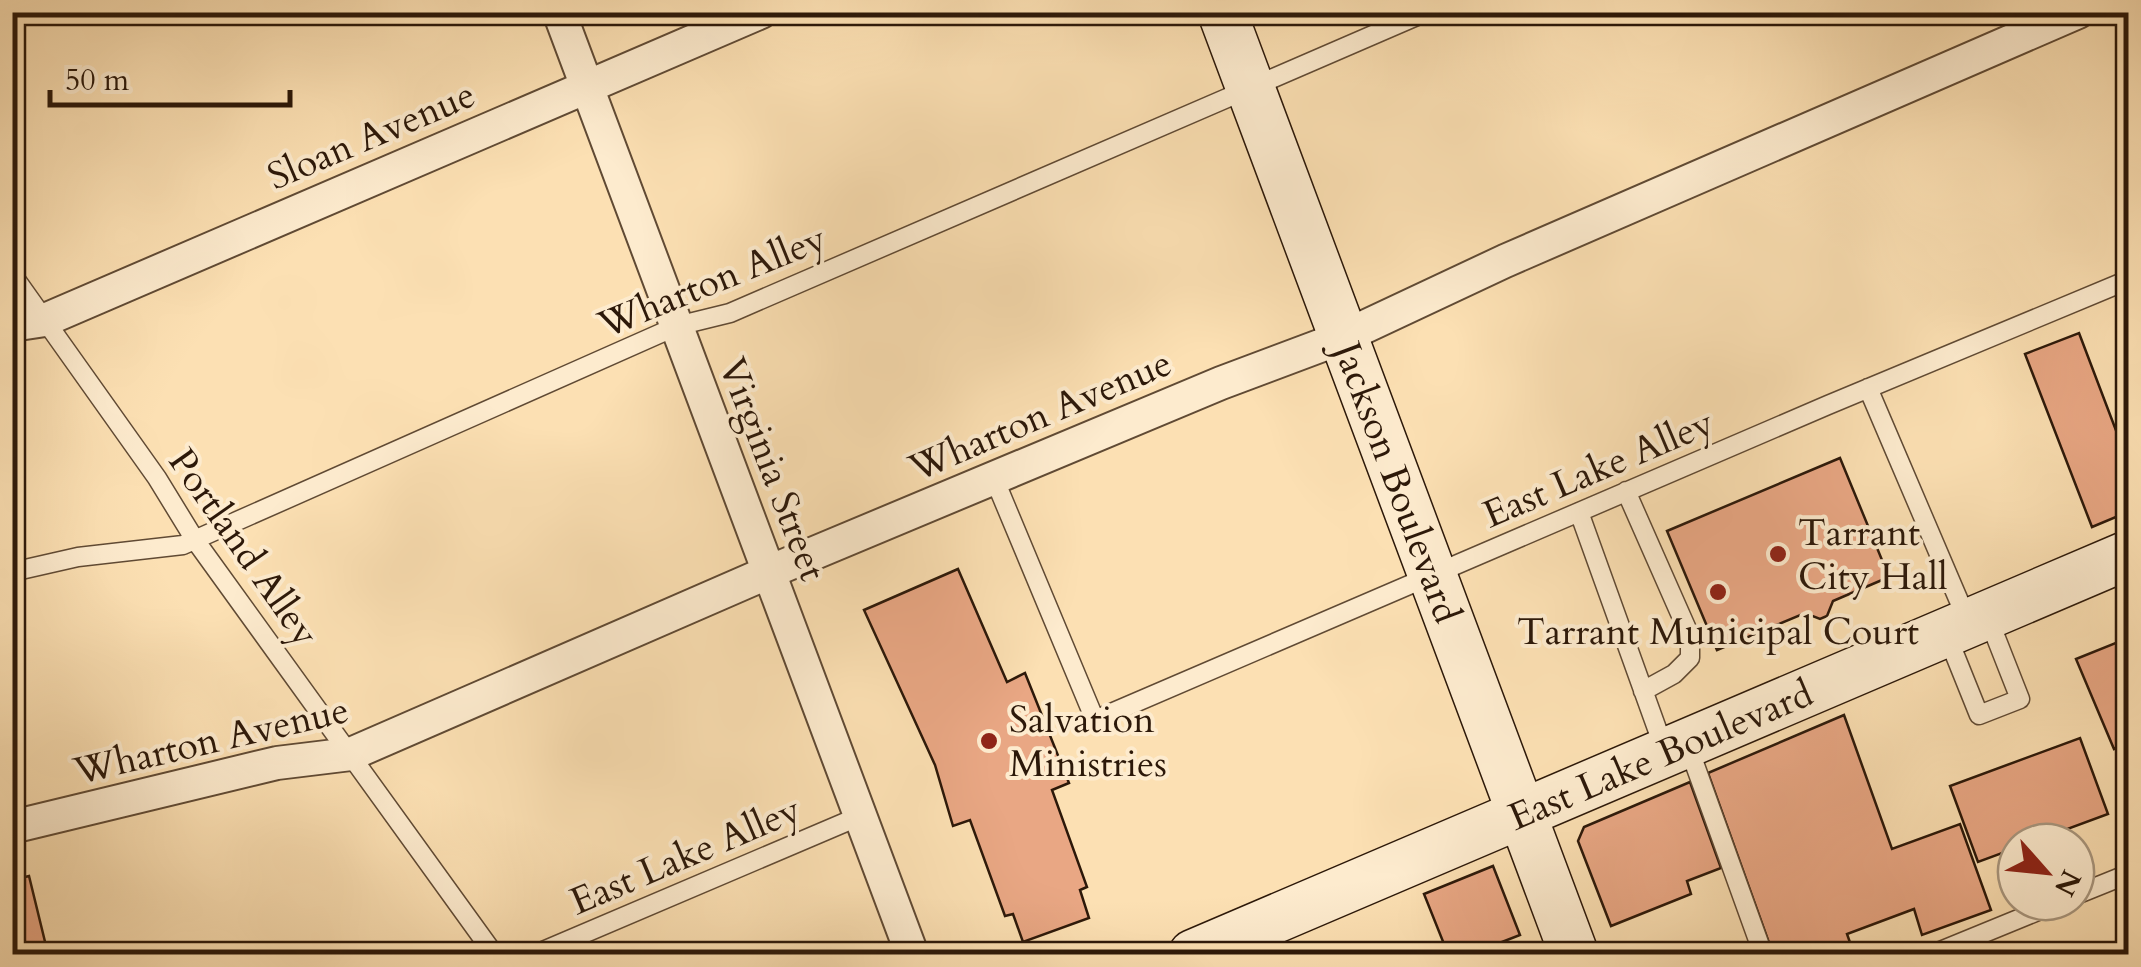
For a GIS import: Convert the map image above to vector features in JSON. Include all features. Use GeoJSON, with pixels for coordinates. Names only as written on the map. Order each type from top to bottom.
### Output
{"type":"FeatureCollection","features":[{"type":"Feature","properties":{"kind":"street","name":"Virginia Street"},"geometry":{"type":"LineString","coordinates":[[560,12],[912,954]]}},
{"type":"Feature","properties":{"kind":"street","name":"Sloan Avenue"},"geometry":{"type":"LineString","coordinates":[[12,325],[45,320],[760,12]]}},
{"type":"Feature","properties":{"kind":"street","name":"Jackson Boulevard"},"geometry":{"type":"LineString","coordinates":[[1222,12],[1574,954]]}},
{"type":"Feature","properties":{"kind":"street","name":"Wharton Avenue"},"geometry":{"type":"LineString","coordinates":[[12,827],[277,763],[351,754],[769,572],[1221,383],[1342,338],[1505,261],[2078,12]]}},
{"type":"Feature","properties":{"kind":"street","name":"East Lake Boulevard"},"geometry":{"type":"LineString","coordinates":[[1192,954],[2128,555]]}},
{"type":"Feature","properties":{"kind":"lane","name":"Wharton Alley"},"geometry":{"type":"LineString","coordinates":[[12,572],[78,557],[183,545],[677,326],[730,313],[1426,12]]}},
{"type":"Feature","properties":{"kind":"lane","name":"Portland Alley"},"geometry":{"type":"LineString","coordinates":[[12,274],[157,478],[195,540],[494,954]]}},
{"type":"Feature","properties":{"kind":"lane","name":"East Lake Alley"},"geometry":{"type":"LineString","coordinates":[[994,478],[1095,720],[2128,280]]}},
{"type":"Feature","properties":{"kind":"lane"},"geometry":{"type":"LineString","coordinates":[[1868,388],[1967,623],[2020,699],[1979,715],[1967,623]]}},
{"type":"Feature","properties":{"kind":"lane"},"geometry":{"type":"LineString","coordinates":[[1626,491],[1690,636],[1690,658],[1674,674],[1644,692]]}},
{"type":"Feature","properties":{"kind":"lane"},"geometry":{"type":"LineString","coordinates":[[1578,512],[1644,692],[1676,747],[1763,954]]}},
{"type":"Feature","properties":{"kind":"lane","name":"East Lake Alley"},"geometry":{"type":"LineString","coordinates":[[536,954],[860,816]]}},
{"type":"Feature","properties":{"kind":"lane"},"geometry":{"type":"LineString","coordinates":[[2096,887],[2128,874]]}},
{"type":"Feature","properties":{"kind":"lane"},"geometry":{"type":"LineString","coordinates":[[1934,954],[2012,922]]}},
{"type":"Feature","properties":{"kind":"building"},"geometry":{"type":"Polygon","coordinates":[[[2079,333],[2128,462],[2128,512],[2092,527],[2025,354],[2079,333]]]}},
{"type":"Feature","properties":{"kind":"building","name":"Tarrant City Hall"},"geometry":{"type":"Polygon","coordinates":[[[1840,458],[1889,577],[1833,601],[1827,616],[1820,619],[1805,613],[1717,650],[1667,531],[1840,458]]]}},
{"type":"Feature","properties":{"kind":"building","name":"Salvation Ministries"},"geometry":{"type":"Polygon","coordinates":[[[958,569],[1007,682],[1025,673],[1069,783],[1052,790],[1087,887],[1080,890],[1089,918],[1023,942],[1013,914],[1005,916],[970,820],[953,826],[935,765],[864,610],[958,569]]]}},
{"type":"Feature","properties":{"kind":"building"},"geometry":{"type":"Polygon","coordinates":[[[2118,642],[2128,666],[2128,727],[2123,729],[2128,743],[2114,749],[2076,659],[2118,642]]]}},
{"type":"Feature","properties":{"kind":"building"},"geometry":{"type":"Polygon","coordinates":[[[1844,715],[1892,849],[1960,824],[1991,910],[1922,935],[1914,909],[1847,934],[1854,954],[1773,954],[1708,773],[1844,715]]]}},
{"type":"Feature","properties":{"kind":"building"},"geometry":{"type":"Polygon","coordinates":[[[2080,738],[2108,814],[2086,822],[1996,822],[1996,855],[1978,862],[1950,786],[2080,738]]]}},
{"type":"Feature","properties":{"kind":"building"},"geometry":{"type":"Polygon","coordinates":[[[1690,782],[1721,868],[1687,881],[1691,894],[1611,926],[1578,841],[1584,827],[1690,782]]]}},
{"type":"Feature","properties":{"kind":"building"},"geometry":{"type":"Polygon","coordinates":[[[1493,866],[1520,935],[1471,954],[1448,954],[1424,894],[1493,866]]]}},
{"type":"Feature","properties":{"kind":"building"},"geometry":{"type":"Polygon","coordinates":[[[29,876],[48,954],[12,954],[12,880],[29,876]]]}},
{"type":"Feature","properties":{"kind":"place","name":"Tarrant City Hall"},"geometry":{"type":"Point","coordinates":[1778,554]}},
{"type":"Feature","properties":{"kind":"place","name":"Tarrant Municipal Court"},"geometry":{"type":"Point","coordinates":[1718,592]}},
{"type":"Feature","properties":{"kind":"place","name":"Salvation Ministries"},"geometry":{"type":"Point","coordinates":[989,741]}}]}
